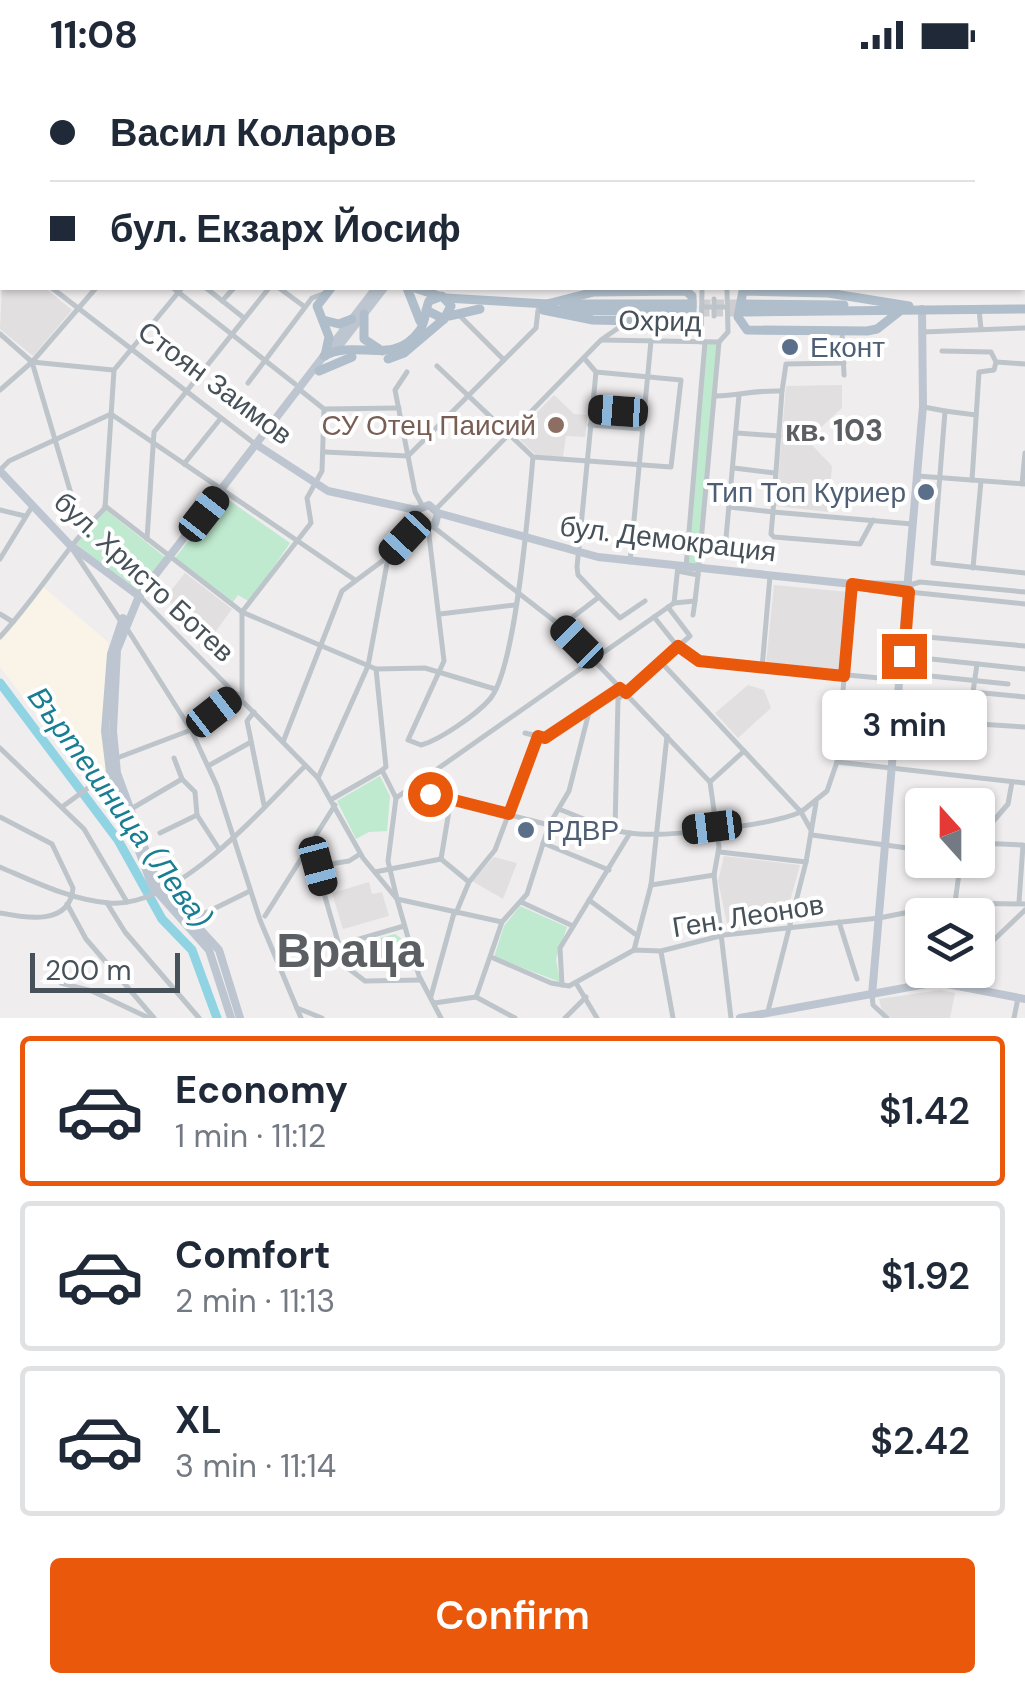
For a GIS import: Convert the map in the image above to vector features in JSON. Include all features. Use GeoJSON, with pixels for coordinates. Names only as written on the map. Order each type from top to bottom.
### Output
{"type":"FeatureCollection","features":[{"type":"Feature","properties":{"kind":"main road"},"geometry":{"type":"LineString","coordinates":[[329,290],[317,306],[330,354],[395,350],[421,329],[426,309],[443,297]]}},
{"type":"Feature","properties":{"kind":"main road"},"geometry":{"type":"LineString","coordinates":[[411,290],[418,305],[421,329]]}},
{"type":"Feature","properties":{"kind":"main road"},"geometry":{"type":"LineString","coordinates":[[412,290],[426,309],[447,317]]}},
{"type":"Feature","properties":{"kind":"main road"},"geometry":{"type":"LineString","coordinates":[[417,290],[627,323],[688,321],[692,296],[686,291],[594,292],[541,308]]}},
{"type":"Feature","properties":{"kind":"main road"},"geometry":{"type":"LineString","coordinates":[[904,308],[881,326],[867,330],[748,330],[738,322],[739,294],[743,290],[828,292],[922,310],[1025,309]]}},
{"type":"Feature","properties":{"kind":"main road"},"geometry":{"type":"LineString","coordinates":[[443,297],[451,306],[447,317]]}},
{"type":"Feature","properties":{"kind":"main road"},"geometry":{"type":"LineString","coordinates":[[319,371],[343,358],[398,356],[447,317],[474,309],[688,308]]}},
{"type":"Feature","properties":{"kind":"main road"},"geometry":{"type":"LineString","coordinates":[[742,308],[904,308],[862,311],[742,308]]}},
{"type":"Feature","properties":{"kind":"main road"},"geometry":{"type":"LineString","coordinates":[[862,311],[877,321],[867,330]]}},
{"type":"Feature","properties":{"kind":"main road"},"geometry":{"type":"LineString","coordinates":[[364,314],[362,331],[369,345],[395,350]]}},
{"type":"Feature","properties":{"kind":"main road"},"geometry":{"type":"LineString","coordinates":[[320,319],[334,324],[352,319]]}},
{"type":"Feature","properties":{"kind":"street","name":"Стоян Заимов"},"geometry":{"type":"LineString","coordinates":[[55,290],[257,446],[314,484],[345,498],[419,508]]}},
{"type":"Feature","properties":{"kind":"street"},"geometry":{"type":"LineString","coordinates":[[0,390],[32,362],[94,290]]}},
{"type":"Feature","properties":{"kind":"street"},"geometry":{"type":"LineString","coordinates":[[0,637],[69,544],[105,506],[114,370],[177,290]]}},
{"type":"Feature","properties":{"kind":"street"},"geometry":{"type":"LineString","coordinates":[[179,290],[324,408],[399,408]]}},
{"type":"Feature","properties":{"kind":"street"},"geometry":{"type":"LineString","coordinates":[[209,290],[244,318]]}},
{"type":"Feature","properties":{"kind":"street"},"geometry":{"type":"LineString","coordinates":[[222,300],[232,290]]}},
{"type":"Feature","properties":{"kind":"street"},"geometry":{"type":"LineString","coordinates":[[147,539],[150,441],[185,390],[266,290]]}},
{"type":"Feature","properties":{"kind":"street"},"geometry":{"type":"LineString","coordinates":[[282,290],[305,307]]}},
{"type":"Feature","properties":{"kind":"street"},"geometry":{"type":"LineString","coordinates":[[248,382],[315,294],[329,290]]}},
{"type":"Feature","properties":{"kind":"street"},"geometry":{"type":"LineString","coordinates":[[298,387],[319,371],[374,290]]}},
{"type":"Feature","properties":{"kind":"street"},"geometry":{"type":"LineString","coordinates":[[231,1018],[209,950],[156,893],[110,772],[106,721],[112,646],[139,596],[257,446],[298,387],[382,290]]}},
{"type":"Feature","properties":{"kind":"street"},"geometry":{"type":"LineString","coordinates":[[693,615],[718,342],[728,332],[727,290]]}},
{"type":"Feature","properties":{"kind":"street"},"geometry":{"type":"LineString","coordinates":[[525,733],[545,738],[623,690],[690,636],[671,605],[681,568],[703,342],[702,291]]}},
{"type":"Feature","properties":{"kind":"street"},"geometry":{"type":"LineString","coordinates":[[714,298],[714,316]]}},
{"type":"Feature","properties":{"kind":"street"},"geometry":{"type":"LineString","coordinates":[[702,307],[727,308]]}},
{"type":"Feature","properties":{"kind":"street"},"geometry":{"type":"LineString","coordinates":[[325,452],[408,456],[536,328],[541,308]]}},
{"type":"Feature","properties":{"kind":"street"},"geometry":{"type":"LineString","coordinates":[[979,309],[981,329]]}},
{"type":"Feature","properties":{"kind":"street"},"geometry":{"type":"LineString","coordinates":[[888,1018],[879,1015],[872,994],[924,406],[922,310]]}},
{"type":"Feature","properties":{"kind":"street"},"geometry":{"type":"LineString","coordinates":[[461,317],[504,360]]}},
{"type":"Feature","properties":{"kind":"street"},"geometry":{"type":"LineString","coordinates":[[593,320],[602,329],[601,340]]}},
{"type":"Feature","properties":{"kind":"street"},"geometry":{"type":"LineString","coordinates":[[283,742],[342,591],[426,526],[601,340],[627,323]]}},
{"type":"Feature","properties":{"kind":"street"},"geometry":{"type":"LineString","coordinates":[[923,332],[1025,328]]}},
{"type":"Feature","properties":{"kind":"street"},"geometry":{"type":"LineString","coordinates":[[842,331],[844,375]]}},
{"type":"Feature","properties":{"kind":"street"},"geometry":{"type":"LineString","coordinates":[[0,334],[32,362],[72,497]]}},
{"type":"Feature","properties":{"kind":"street","name":"Охрид"},"geometry":{"type":"LineString","coordinates":[[601,340],[718,342]]}},
{"type":"Feature","properties":{"kind":"street"},"geometry":{"type":"LineString","coordinates":[[630,562],[651,341]]}},
{"type":"Feature","properties":{"kind":"street"},"geometry":{"type":"LineString","coordinates":[[942,351],[991,352],[996,362],[994,370],[980,372],[972,480]]}},
{"type":"Feature","properties":{"kind":"street"},"geometry":{"type":"LineString","coordinates":[[437,366],[533,457],[667,469],[673,464],[681,380],[596,372],[584,358]]}},
{"type":"Feature","properties":{"kind":"street"},"geometry":{"type":"LineString","coordinates":[[32,362],[114,370]]}},
{"type":"Feature","properties":{"kind":"street"},"geometry":{"type":"LineString","coordinates":[[996,362],[1025,364]]}},
{"type":"Feature","properties":{"kind":"street"},"geometry":{"type":"LineString","coordinates":[[844,363],[786,364],[771,534],[860,544],[872,520]]}},
{"type":"Feature","properties":{"kind":"street"},"geometry":{"type":"LineString","coordinates":[[407,372],[395,390],[426,526],[444,662],[408,740],[416,744],[428,744],[489,700],[495,689],[512,627],[527,541],[533,457]]}},
{"type":"Feature","properties":{"kind":"street"},"geometry":{"type":"LineString","coordinates":[[596,372],[578,576],[620,618],[645,601]]}},
{"type":"Feature","properties":{"kind":"street"},"geometry":{"type":"LineString","coordinates":[[716,396],[740,396],[748,390],[782,391]]}},
{"type":"Feature","properties":{"kind":"street"},"geometry":{"type":"LineString","coordinates":[[726,550],[740,396]]}},
{"type":"Feature","properties":{"kind":"street"},"geometry":{"type":"LineString","coordinates":[[924,406],[976,415]]}},
{"type":"Feature","properties":{"kind":"street"},"geometry":{"type":"LineString","coordinates":[[114,759],[191,730],[240,697],[242,612],[311,522],[307,498],[325,452],[324,408]]}},
{"type":"Feature","properties":{"kind":"street"},"geometry":{"type":"LineString","coordinates":[[592,409],[644,413]]}},
{"type":"Feature","properties":{"kind":"street"},"geometry":{"type":"LineString","coordinates":[[946,411],[934,563],[1025,573]]}},
{"type":"Feature","properties":{"kind":"street"},"geometry":{"type":"LineString","coordinates":[[0,471],[10,461],[57,443],[110,414]]}},
{"type":"Feature","properties":{"kind":"street"},"geometry":{"type":"LineString","coordinates":[[110,414],[355,580]]}},
{"type":"Feature","properties":{"kind":"street"},"geometry":{"type":"LineString","coordinates":[[184,464],[220,418]]}},
{"type":"Feature","properties":{"kind":"street"},"geometry":{"type":"LineString","coordinates":[[590,424],[643,429]]}},
{"type":"Feature","properties":{"kind":"street"},"geometry":{"type":"LineString","coordinates":[[736,432],[778,436]]}},
{"type":"Feature","properties":{"kind":"street"},"geometry":{"type":"LineString","coordinates":[[918,476],[1024,484],[1025,453]]}},
{"type":"Feature","properties":{"kind":"street"},"geometry":{"type":"LineString","coordinates":[[733,468],[776,473]]}},
{"type":"Feature","properties":{"kind":"street","name":"бул. Христо Ботев"},"geometry":{"type":"LineString","coordinates":[[0,471],[69,544],[139,596],[318,778],[360,854],[397,899],[421,980],[441,1018]]}},
{"type":"Feature","properties":{"kind":"street"},"geometry":{"type":"LineString","coordinates":[[973,568],[981,481]]}},
{"type":"Feature","properties":{"kind":"street"},"geometry":{"type":"LineString","coordinates":[[0,559],[32,504]]}},
{"type":"Feature","properties":{"kind":"street"},"geometry":{"type":"LineString","coordinates":[[105,506],[242,612],[376,669],[424,668],[495,689]]}},
{"type":"Feature","properties":{"kind":"street","name":"бул. Демокрация"},"geometry":{"type":"LineString","coordinates":[[419,508],[577,554],[698,572],[909,588],[1025,604]]}},
{"type":"Feature","properties":{"kind":"street"},"geometry":{"type":"LineString","coordinates":[[729,508],[915,525]]}},
{"type":"Feature","properties":{"kind":"street"},"geometry":{"type":"LineString","coordinates":[[0,510],[24,516]]}},
{"type":"Feature","properties":{"kind":"street"},"geometry":{"type":"LineString","coordinates":[[426,526],[561,626],[710,782],[719,852],[714,875],[731,1018]]}},
{"type":"Feature","properties":{"kind":"street"},"geometry":{"type":"LineString","coordinates":[[69,544],[124,620],[191,730],[208,766],[250,891],[301,1018]]}},
{"type":"Feature","properties":{"kind":"street"},"geometry":{"type":"LineString","coordinates":[[318,778],[368,666],[388,556]]}},
{"type":"Feature","properties":{"kind":"street"},"geometry":{"type":"LineString","coordinates":[[762,668],[770,576]]}},
{"type":"Feature","properties":{"kind":"street","name":"бул. Демокрация"},"geometry":{"type":"LineString","coordinates":[[909,588],[920,582],[1025,592]]}},
{"type":"Feature","properties":{"kind":"street"},"geometry":{"type":"LineString","coordinates":[[561,810],[630,833],[657,834],[771,822],[801,812],[827,791],[837,762],[852,584]]}},
{"type":"Feature","properties":{"kind":"street"},"geometry":{"type":"LineString","coordinates":[[561,626],[598,597]]}},
{"type":"Feature","properties":{"kind":"street"},"geometry":{"type":"LineString","coordinates":[[396,798],[654,616],[671,605],[695,601]]}},
{"type":"Feature","properties":{"kind":"street"},"geometry":{"type":"LineString","coordinates":[[440,614],[515,605]]}},
{"type":"Feature","properties":{"kind":"street"},"geometry":{"type":"LineString","coordinates":[[654,616],[678,646],[699,661],[901,680]]}},
{"type":"Feature","properties":{"kind":"street"},"geometry":{"type":"LineString","coordinates":[[2,618],[14,622]]}},
{"type":"Feature","properties":{"kind":"street"},"geometry":{"type":"LineString","coordinates":[[124,620],[116,659],[114,759],[129,811],[156,893],[191,920],[219,950],[240,1018]]}},
{"type":"Feature","properties":{"kind":"street"},"geometry":{"type":"LineString","coordinates":[[905,635],[1025,646]]}},
{"type":"Feature","properties":{"kind":"street"},"geometry":{"type":"LineString","coordinates":[[904,656],[1025,669]]}},
{"type":"Feature","properties":{"kind":"street"},"geometry":{"type":"LineString","coordinates":[[916,657],[921,675],[1008,684]]}},
{"type":"Feature","properties":{"kind":"street"},"geometry":{"type":"LineString","coordinates":[[660,662],[801,812],[811,833]]}},
{"type":"Feature","properties":{"kind":"street"},"geometry":{"type":"LineString","coordinates":[[970,724],[977,664]]}},
{"type":"Feature","properties":{"kind":"street"},"geometry":{"type":"LineString","coordinates":[[266,916],[333,802],[386,767],[376,669]]}},
{"type":"Feature","properties":{"kind":"street"},"geometry":{"type":"LineString","coordinates":[[614,829],[618,699],[623,690]]}},
{"type":"Feature","properties":{"kind":"street"},"geometry":{"type":"LineString","coordinates":[[973,692],[1025,696]]}},
{"type":"Feature","properties":{"kind":"street"},"geometry":{"type":"LineString","coordinates":[[254,712],[247,721],[264,806]]}},
{"type":"Feature","properties":{"kind":"street"},"geometry":{"type":"LineString","coordinates":[[476,997],[502,922],[522,902],[549,825],[561,810],[589,712]]}},
{"type":"Feature","properties":{"kind":"street"},"geometry":{"type":"LineString","coordinates":[[898,719],[1025,728]]}},
{"type":"Feature","properties":{"kind":"street"},"geometry":{"type":"LineString","coordinates":[[491,957],[562,985],[576,984],[634,950],[651,886],[667,734]]}},
{"type":"Feature","properties":{"kind":"street"},"geometry":{"type":"LineString","coordinates":[[431,1018],[456,911],[469,882],[495,850],[538,736]]}},
{"type":"Feature","properties":{"kind":"street"},"geometry":{"type":"LineString","coordinates":[[208,766],[251,742]]}},
{"type":"Feature","properties":{"kind":"street"},"geometry":{"type":"LineString","coordinates":[[0,758],[2,750],[62,807],[96,845],[131,902]]}},
{"type":"Feature","properties":{"kind":"street"},"geometry":{"type":"LineString","coordinates":[[710,782],[744,751]]}},
{"type":"Feature","properties":{"kind":"street"},"geometry":{"type":"LineString","coordinates":[[174,758],[182,779],[195,792],[197,816],[219,849]]}},
{"type":"Feature","properties":{"kind":"street"},"geometry":{"type":"LineString","coordinates":[[837,762],[1025,783]]}},
{"type":"Feature","properties":{"kind":"street"},"geometry":{"type":"LineString","coordinates":[[0,867],[74,895],[107,903],[131,902],[156,893],[219,849],[305,766]]}},
{"type":"Feature","properties":{"kind":"street"},"geometry":{"type":"LineString","coordinates":[[382,770],[396,798],[390,869],[397,899],[502,922]]}},
{"type":"Feature","properties":{"kind":"street"},"geometry":{"type":"LineString","coordinates":[[62,807],[110,772]]}},
{"type":"Feature","properties":{"kind":"street"},"geometry":{"type":"LineString","coordinates":[[129,811],[182,779]]}},
{"type":"Feature","properties":{"kind":"street"},"geometry":{"type":"LineString","coordinates":[[995,820],[1008,804],[1012,782]]}},
{"type":"Feature","properties":{"kind":"street"},"geometry":{"type":"LineString","coordinates":[[409,789],[549,825]]}},
{"type":"Feature","properties":{"kind":"street"},"geometry":{"type":"LineString","coordinates":[[441,859],[451,799]]}},
{"type":"Feature","properties":{"kind":"street"},"geometry":{"type":"LineString","coordinates":[[768,1013],[806,862],[816,800]]}},
{"type":"Feature","properties":{"kind":"street"},"geometry":{"type":"LineString","coordinates":[[160,834],[197,816]]}},
{"type":"Feature","properties":{"kind":"street"},"geometry":{"type":"LineString","coordinates":[[0,817],[52,844],[74,895]]}},
{"type":"Feature","properties":{"kind":"street"},"geometry":{"type":"LineString","coordinates":[[562,985],[560,948],[630,833]]}},
{"type":"Feature","properties":{"kind":"street"},"geometry":{"type":"LineString","coordinates":[[811,833],[905,847]]}},
{"type":"Feature","properties":{"kind":"street"},"geometry":{"type":"LineString","coordinates":[[995,842],[1024,845],[1023,905],[995,937]]}},
{"type":"Feature","properties":{"kind":"street"},"geometry":{"type":"LineString","coordinates":[[543,843],[609,870]]}},
{"type":"Feature","properties":{"kind":"street"},"geometry":{"type":"LineString","coordinates":[[310,846],[350,970],[366,981],[421,980]]}},
{"type":"Feature","properties":{"kind":"street"},"geometry":{"type":"LineString","coordinates":[[719,852],[806,862]]}},
{"type":"Feature","properties":{"kind":"street"},"geometry":{"type":"LineString","coordinates":[[318,866],[349,861],[360,854]]}},
{"type":"Feature","properties":{"kind":"street"},"geometry":{"type":"LineString","coordinates":[[374,872],[441,859],[469,882]]}},
{"type":"Feature","properties":{"kind":"street"},"geometry":{"type":"LineString","coordinates":[[651,886],[714,875]]}},
{"type":"Feature","properties":{"kind":"street"},"geometry":{"type":"LineString","coordinates":[[191,920],[250,891]]}},
{"type":"Feature","properties":{"kind":"street"},"geometry":{"type":"LineString","coordinates":[[0,914],[38,920],[67,904],[74,895]]}},
{"type":"Feature","properties":{"kind":"street"},"geometry":{"type":"LineString","coordinates":[[589,900],[635,935]]}},
{"type":"Feature","properties":{"kind":"street"},"geometry":{"type":"LineString","coordinates":[[522,902],[573,926]]}},
{"type":"Feature","properties":{"kind":"street"},"geometry":{"type":"LineString","coordinates":[[107,903],[125,932],[199,1018]]}},
{"type":"Feature","properties":{"kind":"street","name":"Ген. Леонов"},"geometry":{"type":"LineString","coordinates":[[995,903],[1023,905]]}},
{"type":"Feature","properties":{"kind":"street"},"geometry":{"type":"LineString","coordinates":[[67,904],[97,954],[151,1018]]}},
{"type":"Feature","properties":{"kind":"street","name":"Ген. Леонов"},"geometry":{"type":"LineString","coordinates":[[634,950],[660,951],[790,924],[905,913]]}},
{"type":"Feature","properties":{"kind":"street"},"geometry":{"type":"LineString","coordinates":[[839,922],[857,979]]}},
{"type":"Feature","properties":{"kind":"street"},"geometry":{"type":"LineString","coordinates":[[340,945],[404,926]]}},
{"type":"Feature","properties":{"kind":"street"},"geometry":{"type":"LineString","coordinates":[[660,951],[672,1018]]}},
{"type":"Feature","properties":{"kind":"street"},"geometry":{"type":"LineString","coordinates":[[62,983],[92,991],[151,1018]]}},
{"type":"Feature","properties":{"kind":"street"},"geometry":{"type":"LineString","coordinates":[[576,984],[597,1018]]}},
{"type":"Feature","properties":{"kind":"street"},"geometry":{"type":"LineString","coordinates":[[740,1018],[909,988]]}},
{"type":"Feature","properties":{"kind":"street"},"geometry":{"type":"LineString","coordinates":[[974,988],[1022,998],[1014,1018]]}},
{"type":"Feature","properties":{"kind":"street"},"geometry":{"type":"LineString","coordinates":[[434,1004],[476,997],[515,1018]]}},
{"type":"Feature","properties":{"kind":"street"},"geometry":{"type":"LineString","coordinates":[[565,1018],[586,997]]}},
{"type":"Feature","properties":{"kind":"street"},"geometry":{"type":"LineString","coordinates":[[297,1008],[316,1017]]}},
{"type":"Feature","properties":{"kind":"street"},"geometry":{"type":"LineString","coordinates":[[797,1008],[801,1018]]}},
{"type":"Feature","properties":{"kind":"shaded area"},"geometry":{"type":"Polygon","coordinates":[[[2,290],[47,290],[72,310],[33,356],[0,329],[2,290]]]}},
{"type":"Feature","properties":{"kind":"shaded area"},"geometry":{"type":"Polygon","coordinates":[[[842,385],[842,408],[807,440],[832,466],[828,512],[776,506],[786,386],[842,385]]]}},
{"type":"Feature","properties":{"kind":"shaded area","name":"СУ Отец Паисий"},"geometry":{"type":"Polygon","coordinates":[[[554,395],[574,414],[588,415],[585,437],[566,436],[563,457],[536,455],[515,435],[554,395]]]}},
{"type":"Feature","properties":{"kind":"shaded area"},"geometry":{"type":"Polygon","coordinates":[[[185,573],[232,609],[213,635],[165,598],[185,573]]]}},
{"type":"Feature","properties":{"kind":"shaded area"},"geometry":{"type":"Polygon","coordinates":[[[774,585],[849,592],[841,671],[766,663],[774,585]]]}},
{"type":"Feature","properties":{"kind":"shaded area"},"geometry":{"type":"Polygon","coordinates":[[[42,586],[108,642],[106,770],[87,783],[62,740],[52,735],[0,667],[0,637],[42,586]]]}},
{"type":"Feature","properties":{"kind":"shaded area"},"geometry":{"type":"Polygon","coordinates":[[[748,685],[764,690],[771,708],[738,738],[715,713],[748,685]]]}},
{"type":"Feature","properties":{"kind":"shaded area"},"geometry":{"type":"Polygon","coordinates":[[[724,856],[800,865],[785,919],[735,930],[727,924],[718,881],[724,856]]]}},
{"type":"Feature","properties":{"kind":"shaded area"},"geometry":{"type":"Polygon","coordinates":[[[494,857],[517,863],[503,899],[472,881],[494,857]]]}},
{"type":"Feature","properties":{"kind":"shaded area"},"geometry":{"type":"Polygon","coordinates":[[[369,882],[372,894],[382,892],[389,916],[343,929],[332,893],[369,882]]]}},
{"type":"Feature","properties":{"kind":"shaded area"},"geometry":{"type":"Polygon","coordinates":[[[940,990],[955,993],[950,1018],[891,1018],[882,1011],[879,999],[940,990]]]}},
{"type":"Feature","properties":{"kind":"green space"},"geometry":{"type":"Polygon","coordinates":[[[718,341],[698,568],[686,567],[705,342],[718,341]]]}},
{"type":"Feature","properties":{"kind":"green space"},"geometry":{"type":"Polygon","coordinates":[[[223,496],[290,543],[250,602],[238,595],[233,602],[175,558],[223,496]]]}},
{"type":"Feature","properties":{"kind":"green space"},"geometry":{"type":"Polygon","coordinates":[[[106,510],[166,558],[139,593],[74,542],[106,510]]]}},
{"type":"Feature","properties":{"kind":"green space"},"geometry":{"type":"Polygon","coordinates":[[[380,776],[390,796],[387,831],[369,832],[356,839],[337,801],[380,776]]]}},
{"type":"Feature","properties":{"kind":"green space"},"geometry":{"type":"Polygon","coordinates":[[[520,906],[567,927],[556,959],[560,982],[494,957],[504,926],[520,906]]]}},
{"type":"Feature","properties":{"kind":"green space"},"geometry":{"type":"Polygon","coordinates":[[[395,934],[402,939],[409,963],[391,966],[374,959],[361,971],[351,965],[362,943],[395,934]]]}},
{"type":"Feature","properties":{"kind":"waterway","name":"Въртешница (Лева)"},"geometry":{"type":"LineString","coordinates":[[0,683],[118,840],[162,919],[192,950],[217,1018]]}},
{"type":"Feature","properties":{"kind":"tunnel"},"geometry":{"type":"LineString","coordinates":[[688,304],[742,304]]}},
{"type":"Feature","properties":{"kind":"tunnel"},"geometry":{"type":"LineString","coordinates":[[687,312],[742,312]]}},
{"type":"Feature","properties":{"kind":"place","name":"Еконт"},"geometry":{"type":"Point","coordinates":[790,347]}},
{"type":"Feature","properties":{"kind":"place","name":"СУ Отец Паисий"},"geometry":{"type":"Point","coordinates":[556,425]}},
{"type":"Feature","properties":{"kind":"place","name":"Тип Топ Куриер"},"geometry":{"type":"Point","coordinates":[926,492]}},
{"type":"Feature","properties":{"kind":"place","name":"РДВР"},"geometry":{"type":"Point","coordinates":[526,830]}},
{"type":"Feature","properties":{"kind":"district","name":"кв. 103"},"geometry":{"type":"Point","coordinates":[834,430]}},
{"type":"Feature","properties":{"kind":"district","name":"Враца"},"geometry":{"type":"Point","coordinates":[350,950]}},
{"type":"Feature","properties":{"kind":"route"},"geometry":{"type":"LineString","coordinates":[[430,794],[509,814],[538,736],[545,738],[620,688],[626,693],[678,646],[699,661],[844,676],[852,584],[897,587],[909,592],[904,656]]}}]}
